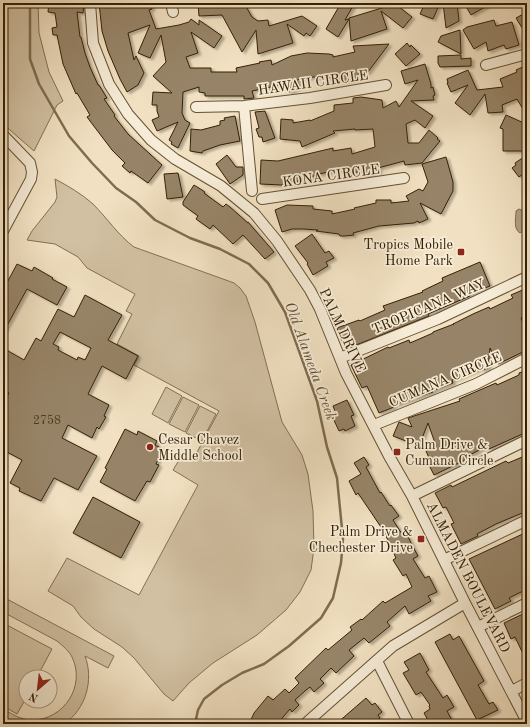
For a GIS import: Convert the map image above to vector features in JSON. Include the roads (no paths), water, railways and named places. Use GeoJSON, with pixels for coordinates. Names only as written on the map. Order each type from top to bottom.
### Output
{"type":"FeatureCollection","features":[{"type":"Feature","properties":{"kind":"street","name":"PALM DRIVE"},"geometry":{"type":"LineString","coordinates":[[90,3],[93,42],[109,84],[128,114],[151,140],[175,159],[221,186],[239,199],[254,213],[277,240],[310,290],[320,309],[340,358],[395,466]]}},
{"type":"Feature","properties":{"kind":"street"},"geometry":{"type":"LineString","coordinates":[[486,65],[527,54]]}},
{"type":"Feature","properties":{"kind":"street","name":"HAWAII CIRCLE"},"geometry":{"type":"LineString","coordinates":[[196,107],[244,106],[310,98],[386,85]]}},
{"type":"Feature","properties":{"kind":"street","name":"HAWAII CIRCLE"},"geometry":{"type":"LineString","coordinates":[[244,106],[252,191]]}},
{"type":"Feature","properties":{"kind":"street"},"geometry":{"type":"LineString","coordinates":[[3,135],[30,163],[32,172],[31,179],[3,231]]}},
{"type":"Feature","properties":{"kind":"street","name":"KONA CIRCLE"},"geometry":{"type":"LineString","coordinates":[[262,199],[404,178]]}},
{"type":"Feature","properties":{"kind":"street"},"geometry":{"type":"LineString","coordinates":[[239,199],[245,193],[252,191],[259,193],[262,199],[260,206],[254,213]]}},
{"type":"Feature","properties":{"kind":"street","name":"TROPICANA WAY"},"geometry":{"type":"LineString","coordinates":[[340,358],[438,319],[527,277]]}},
{"type":"Feature","properties":{"kind":"street","name":"CUMANA CIRCLE"},"geometry":{"type":"LineString","coordinates":[[374,425],[476,384],[527,358]]}},
{"type":"Feature","properties":{"kind":"street"},"geometry":{"type":"LineString","coordinates":[[412,496],[527,440]]}},
{"type":"Feature","properties":{"kind":"street","name":"ALMADEN BOULEVARD"},"geometry":{"type":"LineString","coordinates":[[395,466],[412,496],[465,603],[527,722]]}},
{"type":"Feature","properties":{"kind":"street"},"geometry":{"type":"LineString","coordinates":[[444,560],[527,520]]}},
{"type":"Feature","properties":{"kind":"street"},"geometry":{"type":"LineString","coordinates":[[305,724],[393,646],[465,603]]}},
{"type":"Feature","properties":{"kind":"street"},"geometry":{"type":"LineString","coordinates":[[478,627],[527,603]]}},
{"type":"Feature","properties":{"kind":"street"},"geometry":{"type":"LineString","coordinates":[[377,661],[409,724]]}},
{"type":"Feature","properties":{"kind":"street"},"geometry":{"type":"LineString","coordinates":[[512,691],[527,683]]}},
{"type":"Feature","properties":{"kind":"waterway","name":"Old Alameda Creek"},"geometry":{"type":"LineString","coordinates":[[30,3],[30,59],[39,84],[69,136],[116,188],[136,202],[155,220],[190,238],[220,249],[249,264],[268,283],[285,312],[317,401],[327,447],[337,478],[343,539],[341,563],[333,598],[321,618],[289,646],[264,664],[242,673],[222,685],[204,699],[198,710],[195,724]]}},
{"type":"Feature","properties":{"kind":"place","name":"Tropics Mobile Home Park"},"geometry":{"type":"Point","coordinates":[461,252]}},
{"type":"Feature","properties":{"kind":"place","name":"Cesar Chavez Middle School"},"geometry":{"type":"Point","coordinates":[150,447]}},
{"type":"Feature","properties":{"kind":"place","name":"Palm Drive & Cumana Circle"},"geometry":{"type":"Point","coordinates":[397,452]}},
{"type":"Feature","properties":{"kind":"place","name":"Palm Drive & Chechester Drive"},"geometry":{"type":"Point","coordinates":[421,539]}}]}
